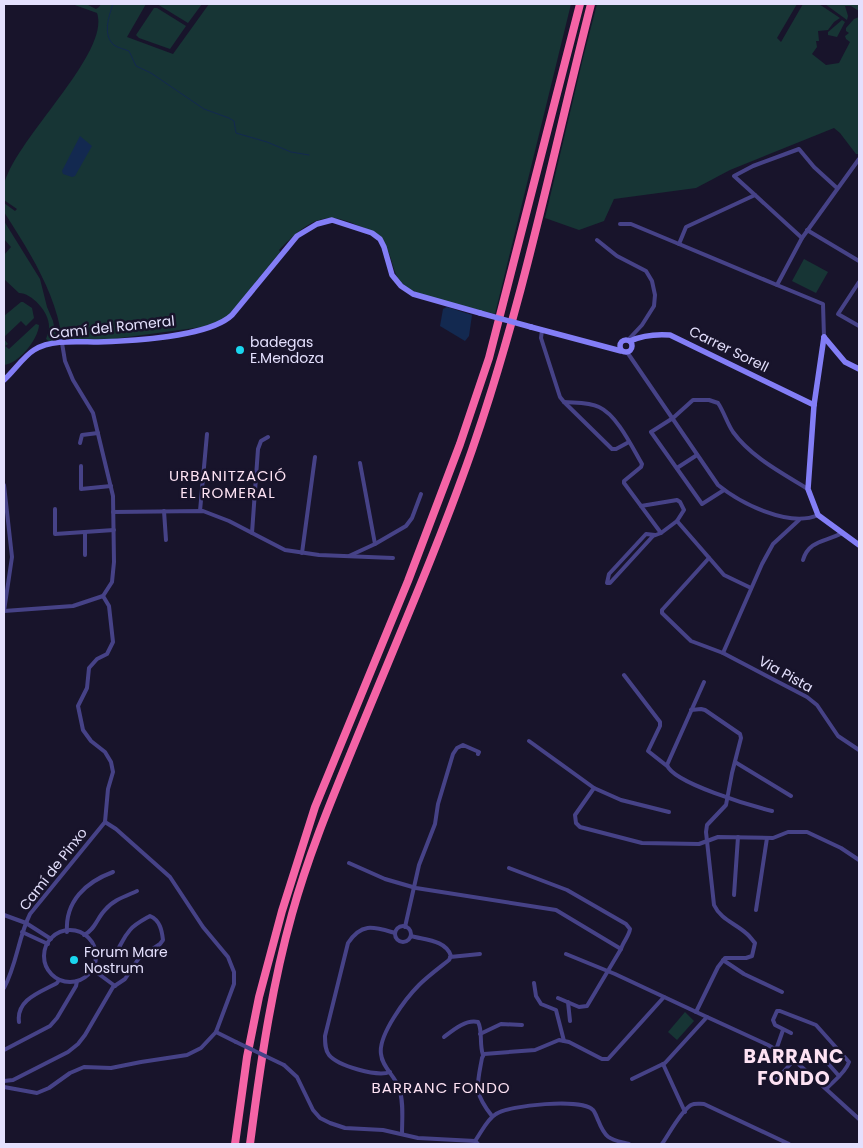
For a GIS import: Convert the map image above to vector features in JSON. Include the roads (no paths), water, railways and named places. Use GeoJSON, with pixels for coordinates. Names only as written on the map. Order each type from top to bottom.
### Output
{"type":"FeatureCollection","features":[{"type":"Feature","properties":{"kind":"highway"},"geometry":{"type":"LineString","coordinates":[[235,1144],[247,1057],[259,997],[282,911],[315,807],[408,581],[460,444],[489,358],[580,4]]}},
{"type":"Feature","properties":{"kind":"highway"},"geometry":{"type":"LineString","coordinates":[[250,1144],[268,1021],[292,913],[328,809],[450,511],[490,398],[512,328],[528,266],[591,4]]}},
{"type":"Feature","properties":{"kind":"street"},"geometry":{"type":"LineString","coordinates":[[802,238],[734,176],[753,166],[799,149],[814,167],[837,188]]}},
{"type":"Feature","properties":{"kind":"street"},"geometry":{"type":"LineString","coordinates":[[777,285],[802,238],[859,160]]}},
{"type":"Feature","properties":{"kind":"street"},"geometry":{"type":"LineString","coordinates":[[679,244],[686,227],[755,195]]}},
{"type":"Feature","properties":{"kind":"street","name":"Camí del Romeral"},"geometry":{"type":"LineString","coordinates":[[4,380],[33,350],[50,344],[114,342],[206,329],[218,325],[232,314],[296,236],[316,224],[332,220],[372,234],[380,239],[392,274],[413,294],[624,351]]}},
{"type":"Feature","properties":{"kind":"street"},"geometry":{"type":"LineString","coordinates":[[620,224],[631,224],[824,304],[824,337],[814,404],[808,489],[818,515],[859,545]]}},
{"type":"Feature","properties":{"kind":"street"},"geometry":{"type":"LineString","coordinates":[[808,230],[859,261]]}},
{"type":"Feature","properties":{"kind":"street"},"geometry":{"type":"LineString","coordinates":[[597,240],[617,256],[646,271],[652,281],[655,295],[654,306],[642,325],[629,340],[605,346]]}},
{"type":"Feature","properties":{"kind":"street"},"geometry":{"type":"LineString","coordinates":[[859,282],[838,314],[859,326]]}},
{"type":"Feature","properties":{"kind":"street"},"geometry":{"type":"LineString","coordinates":[[542,330],[541,338],[560,397],[565,404],[612,449],[616,449],[629,442]]}},
{"type":"Feature","properties":{"kind":"street","name":"Carrer Sorell"},"geometry":{"type":"LineString","coordinates":[[629,340],[650,335],[670,335],[686,341],[814,404]]}},
{"type":"Feature","properties":{"kind":"street"},"geometry":{"type":"LineString","coordinates":[[824,337],[845,362],[859,369]]}},
{"type":"Feature","properties":{"kind":"street"},"geometry":{"type":"LineString","coordinates":[[624,351],[632,348],[629,340]]}},
{"type":"Feature","properties":{"kind":"street"},"geometry":{"type":"LineString","coordinates":[[620,342],[619,347],[624,351],[718,485],[731,496],[768,512],[799,520],[810,519],[818,515]]}},
{"type":"Feature","properties":{"kind":"street"},"geometry":{"type":"LineString","coordinates":[[4,485],[12,557],[4,611],[72,606],[103,596],[112,582],[114,562],[113,496],[93,413],[70,374],[65,361],[62,343]]}},
{"type":"Feature","properties":{"kind":"street"},"geometry":{"type":"LineString","coordinates":[[724,490],[702,504],[651,432],[672,418],[693,400],[709,400],[718,404],[732,430],[746,446],[774,468],[808,489]]}},
{"type":"Feature","properties":{"kind":"street"},"geometry":{"type":"LineString","coordinates":[[565,404],[577,403],[599,407],[610,414],[642,464],[624,483],[661,534]]}},
{"type":"Feature","properties":{"kind":"street"},"geometry":{"type":"LineString","coordinates":[[573,412],[573,406],[577,403]]}},
{"type":"Feature","properties":{"kind":"street"},"geometry":{"type":"LineString","coordinates":[[80,443],[82,436],[98,434]]}},
{"type":"Feature","properties":{"kind":"street"},"geometry":{"type":"LineString","coordinates":[[200,511],[207,434]]}},
{"type":"Feature","properties":{"kind":"street"},"geometry":{"type":"LineString","coordinates":[[252,533],[257,454],[261,441],[268,437]]}},
{"type":"Feature","properties":{"kind":"street"},"geometry":{"type":"LineString","coordinates":[[677,468],[697,455]]}},
{"type":"Feature","properties":{"kind":"street"},"geometry":{"type":"LineString","coordinates":[[302,553],[315,457]]}},
{"type":"Feature","properties":{"kind":"street"},"geometry":{"type":"LineString","coordinates":[[360,463],[375,544]]}},
{"type":"Feature","properties":{"kind":"street"},"geometry":{"type":"LineString","coordinates":[[81,466],[81,489],[111,486]]}},
{"type":"Feature","properties":{"kind":"street"},"geometry":{"type":"LineString","coordinates":[[348,556],[375,544],[406,526],[412,518],[421,494]]}},
{"type":"Feature","properties":{"kind":"street"},"geometry":{"type":"LineString","coordinates":[[642,506],[677,500],[684,510],[677,521],[661,534],[654,536],[646,534],[609,574],[606,583],[610,583],[654,536]]}},
{"type":"Feature","properties":{"kind":"street"},"geometry":{"type":"LineString","coordinates":[[55,509],[55,534],[114,530]]}},
{"type":"Feature","properties":{"kind":"street"},"geometry":{"type":"LineString","coordinates":[[164,511],[166,540]]}},
{"type":"Feature","properties":{"kind":"street"},"geometry":{"type":"LineString","coordinates":[[113,512],[200,511],[229,520],[284,550],[302,553],[393,558]]}},
{"type":"Feature","properties":{"kind":"street"},"geometry":{"type":"LineString","coordinates":[[723,653],[762,564],[773,544],[799,520]]}},
{"type":"Feature","properties":{"kind":"street"},"geometry":{"type":"LineString","coordinates":[[677,521],[724,575],[751,588]]}},
{"type":"Feature","properties":{"kind":"street"},"geometry":{"type":"LineString","coordinates":[[85,532],[85,555]]}},
{"type":"Feature","properties":{"kind":"street"},"geometry":{"type":"LineString","coordinates":[[803,560],[811,546],[842,533]]}},
{"type":"Feature","properties":{"kind":"street","name":"Via Pista"},"geometry":{"type":"LineString","coordinates":[[709,558],[662,610],[662,613],[691,641],[740,661],[808,697],[817,705],[838,736],[859,750]]}},
{"type":"Feature","properties":{"kind":"street"},"geometry":{"type":"LineString","coordinates":[[4,1087],[37,1093],[49,1088],[70,1073],[84,1067],[111,1068],[187,1055],[201,1048],[216,1032],[234,984],[234,972],[228,957],[203,927],[170,877],[116,829],[105,822],[108,789],[113,772],[111,762],[105,752],[91,741],[84,730],[78,706],[87,688],[89,668],[97,659],[107,654],[113,642],[109,606],[103,596]]}},
{"type":"Feature","properties":{"kind":"street"},"geometry":{"type":"LineString","coordinates":[[624,675],[660,722],[660,726],[648,751],[678,777],[727,798],[772,811]]}},
{"type":"Feature","properties":{"kind":"street"},"geometry":{"type":"LineString","coordinates":[[668,767],[667,765],[675,746],[704,682]]}},
{"type":"Feature","properties":{"kind":"street"},"geometry":{"type":"LineString","coordinates":[[691,710],[705,710],[740,734],[742,738],[726,805],[707,825],[706,841],[714,905],[718,913],[747,934],[755,943],[752,956],[746,958],[725,958],[723,960],[696,1012]]}},
{"type":"Feature","properties":{"kind":"street"},"geometry":{"type":"LineString","coordinates":[[529,741],[594,788],[621,800],[670,812]]}},
{"type":"Feature","properties":{"kind":"street"},"geometry":{"type":"LineString","coordinates":[[405,927],[419,865],[435,824],[438,804],[453,754],[457,748],[463,745],[476,750],[479,752],[478,754]]}},
{"type":"Feature","properties":{"kind":"street"},"geometry":{"type":"LineString","coordinates":[[735,762],[791,796]]}},
{"type":"Feature","properties":{"kind":"street"},"geometry":{"type":"LineString","coordinates":[[594,788],[575,815],[576,823],[580,827],[642,843],[699,844],[718,837],[773,838],[788,832],[807,832],[841,848],[859,860]]}},
{"type":"Feature","properties":{"kind":"street","name":"Camí de Pinxo"},"geometry":{"type":"LineString","coordinates":[[4,988],[17,958],[22,932],[30,914],[105,822]]}},
{"type":"Feature","properties":{"kind":"street"},"geometry":{"type":"LineString","coordinates":[[734,895],[738,838]]}},
{"type":"Feature","properties":{"kind":"street"},"geometry":{"type":"LineString","coordinates":[[756,910],[767,838]]}},
{"type":"Feature","properties":{"kind":"street"},"geometry":{"type":"LineString","coordinates":[[349,863],[385,879],[414,888],[556,910],[621,949]]}},
{"type":"Feature","properties":{"kind":"street"},"geometry":{"type":"LineString","coordinates":[[509,868],[567,890],[626,924],[630,929],[630,933],[587,1006],[579,1007],[558,998]]}},
{"type":"Feature","properties":{"kind":"street"},"geometry":{"type":"LineString","coordinates":[[67,932],[69,912],[76,897],[88,884],[113,872]]}},
{"type":"Feature","properties":{"kind":"street"},"geometry":{"type":"LineString","coordinates":[[84,935],[89,933],[103,911],[110,904],[137,891]]}},
{"type":"Feature","properties":{"kind":"street"},"geometry":{"type":"LineString","coordinates":[[4,915],[26,923],[52,939]]}},
{"type":"Feature","properties":{"kind":"street"},"geometry":{"type":"LineString","coordinates":[[4,1081],[14,1080],[68,1052],[78,1044],[115,986],[125,979],[139,958],[163,940],[160,926],[150,916],[130,930],[116,953],[108,956],[96,956]]}},
{"type":"Feature","properties":{"kind":"street"},"geometry":{"type":"LineString","coordinates":[[390,1072],[384,1074],[375,1073],[334,1061],[327,1054],[324,1044],[348,943],[354,934],[364,928],[374,927],[395,933]]}},
{"type":"Feature","properties":{"kind":"street"},"geometry":{"type":"LineString","coordinates":[[405,927],[410,930],[410,936],[407,941],[402,942],[396,938],[395,933],[398,928],[405,927]]}},
{"type":"Feature","properties":{"kind":"street"},"geometry":{"type":"LineString","coordinates":[[74,931],[84,935],[92,942],[96,952],[96,962],[90,974],[83,979],[72,982],[59,980],[52,975],[46,966],[44,956],[48,944],[61,932],[74,931]]}},
{"type":"Feature","properties":{"kind":"street"},"geometry":{"type":"LineString","coordinates":[[22,932],[48,944]]}},
{"type":"Feature","properties":{"kind":"street"},"geometry":{"type":"LineString","coordinates":[[402,1134],[403,1108],[399,1088],[383,1062],[380,1054],[381,1043],[394,1017],[419,986],[449,960],[450,957],[449,949],[444,944],[410,936]]}},
{"type":"Feature","properties":{"kind":"street"},"geometry":{"type":"LineString","coordinates":[[450,957],[480,954]]}},
{"type":"Feature","properties":{"kind":"street"},"geometry":{"type":"LineString","coordinates":[[566,954],[664,997],[794,1060],[859,1119]]}},
{"type":"Feature","properties":{"kind":"street"},"geometry":{"type":"LineString","coordinates":[[723,960],[744,974],[782,992]]}},
{"type":"Feature","properties":{"kind":"street"},"geometry":{"type":"LineString","coordinates":[[92,969],[115,986]]}},
{"type":"Feature","properties":{"kind":"street"},"geometry":{"type":"LineString","coordinates":[[19,1022],[18,1014],[21,1006],[29,998],[57,983],[59,980]]}},
{"type":"Feature","properties":{"kind":"street"},"geometry":{"type":"LineString","coordinates":[[4,1050],[50,1026],[57,1018],[76,986],[76,981]]}},
{"type":"Feature","properties":{"kind":"street"},"geometry":{"type":"LineString","coordinates":[[534,983],[536,996],[541,1004],[556,1010],[561,1041]]}},
{"type":"Feature","properties":{"kind":"street"},"geometry":{"type":"LineString","coordinates":[[483,1055],[490,1052],[534,1050],[561,1041],[569,1042],[602,1059],[608,1059],[664,997]]}},
{"type":"Feature","properties":{"kind":"street"},"geometry":{"type":"LineString","coordinates":[[568,1002],[570,1021]]}},
{"type":"Feature","properties":{"kind":"street"},"geometry":{"type":"LineString","coordinates":[[791,1033],[774,1025],[777,1011],[816,1025],[849,1062],[849,1065],[827,1088]]}},
{"type":"Feature","properties":{"kind":"street"},"geometry":{"type":"LineString","coordinates":[[632,1080],[663,1064],[707,1018]]}},
{"type":"Feature","properties":{"kind":"street"},"geometry":{"type":"LineString","coordinates":[[444,1037],[457,1027],[473,1021],[478,1022],[480,1027],[480,1046],[483,1055],[477,1086],[478,1093],[492,1116]]}},
{"type":"Feature","properties":{"kind":"street"},"geometry":{"type":"LineString","coordinates":[[480,1034],[501,1024],[522,1024]]}},
{"type":"Feature","properties":{"kind":"street"},"geometry":{"type":"LineString","coordinates":[[776,1050],[783,1030]]}},
{"type":"Feature","properties":{"kind":"street"},"geometry":{"type":"LineString","coordinates":[[216,1032],[284,1066],[297,1076],[313,1110],[320,1118],[345,1128],[382,1130],[418,1138],[476,1142],[492,1116],[505,1109],[532,1105],[584,1105],[593,1110],[604,1135],[626,1144]]}},
{"type":"Feature","properties":{"kind":"street"},"geometry":{"type":"LineString","coordinates":[[817,1051],[839,1076]]}},
{"type":"Feature","properties":{"kind":"street"},"geometry":{"type":"LineString","coordinates":[[772,1082],[794,1060]]}},
{"type":"Feature","properties":{"kind":"street"},"geometry":{"type":"LineString","coordinates":[[663,1064],[685,1112]]}},
{"type":"Feature","properties":{"kind":"street"},"geometry":{"type":"LineString","coordinates":[[662,1144],[690,1105],[696,1104],[704,1104],[789,1144]]}},
{"type":"Feature","properties":{"kind":"water"},"geometry":{"type":"Polygon","coordinates":[[[80,136],[92,146],[75,176],[72,177],[63,174],[62,171],[80,136]]]}},
{"type":"Feature","properties":{"kind":"water"},"geometry":{"type":"Polygon","coordinates":[[[447,307],[472,315],[469,336],[465,341],[440,326],[443,309],[447,307]]]}},
{"type":"Feature","properties":{"kind":"waterway"},"geometry":{"type":"LineString","coordinates":[[113,4],[107,31],[108,36],[114,45],[129,51],[136,66],[151,73],[204,109],[234,121],[236,133],[267,142],[291,152],[309,155]]}},
{"type":"Feature","properties":{"kind":"place","name":"badegas E.Mendoza"},"geometry":{"type":"Point","coordinates":[240,350]}},
{"type":"Feature","properties":{"kind":"place","name":"Forum Mare Nostrum"},"geometry":{"type":"Point","coordinates":[74,960]}},
{"type":"Feature","properties":{"kind":"district","name":"URBANITZACIÓ EL ROMERAL"},"geometry":{"type":"Point","coordinates":[228,484]}},
{"type":"Feature","properties":{"kind":"district","name":"BARRANC FONDO"},"geometry":{"type":"Point","coordinates":[794,1067]}},
{"type":"Feature","properties":{"kind":"district","name":"BARRANC FONDO"},"geometry":{"type":"Point","coordinates":[441,1087]}}]}
